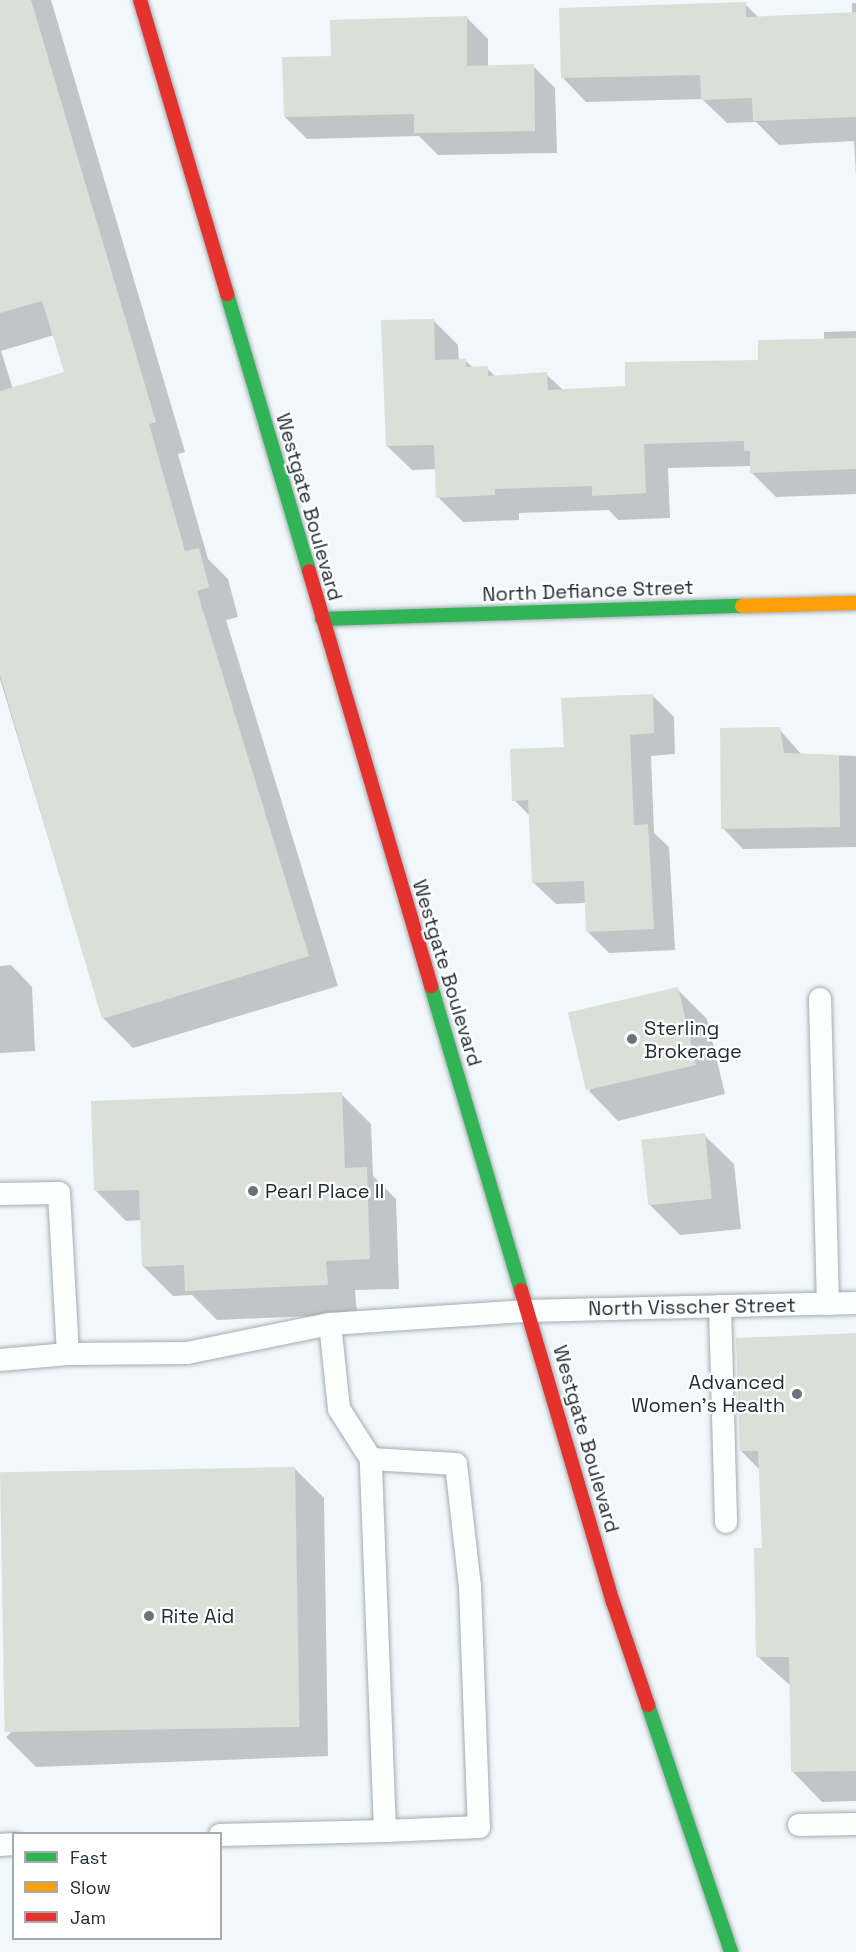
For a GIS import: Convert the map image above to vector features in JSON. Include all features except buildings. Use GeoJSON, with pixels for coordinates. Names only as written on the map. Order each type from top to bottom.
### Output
{"type":"FeatureCollection","features":[{"type":"Feature","properties":{"kind":"street","name":"Westgate Boulevard"},"geometry":{"type":"LineString","coordinates":[[140,0],[614,1602],[731,1952]]}},
{"type":"Feature","properties":{"kind":"street","name":"North Defiance Street"},"geometry":{"type":"LineString","coordinates":[[322,619],[856,603]]}},
{"type":"Feature","properties":{"kind":"lane"},"geometry":{"type":"LineString","coordinates":[[820,999],[828,1304]]}},
{"type":"Feature","properties":{"kind":"lane"},"geometry":{"type":"LineString","coordinates":[[0,1194],[59,1193],[68,1354]]}},
{"type":"Feature","properties":{"kind":"lane","name":"North Visscher Street"},"geometry":{"type":"LineString","coordinates":[[0,1360],[68,1354],[187,1353],[330,1324],[528,1311],[856,1303]]}},
{"type":"Feature","properties":{"kind":"lane"},"geometry":{"type":"LineString","coordinates":[[720,1306],[726,1522]]}},
{"type":"Feature","properties":{"kind":"lane"},"geometry":{"type":"LineString","coordinates":[[330,1324],[339,1408],[371,1459],[385,1832]]}},
{"type":"Feature","properties":{"kind":"lane"},"geometry":{"type":"LineString","coordinates":[[222,1835],[385,1832],[479,1827],[470,1586],[456,1464],[371,1459]]}},
{"type":"Feature","properties":{"kind":"lane"},"geometry":{"type":"LineString","coordinates":[[799,1825],[856,1824]]}},
{"type":"Feature","properties":{"kind":"traffic: fast"},"geometry":{"type":"LineString","coordinates":[[227,294],[309,571]]}},
{"type":"Feature","properties":{"kind":"traffic: fast"},"geometry":{"type":"LineString","coordinates":[[322,619],[742,606]]}},
{"type":"Feature","properties":{"kind":"traffic: fast"},"geometry":{"type":"LineString","coordinates":[[431,986],[521,1290]]}},
{"type":"Feature","properties":{"kind":"traffic: fast"},"geometry":{"type":"LineString","coordinates":[[648,1705],[731,1952]]}},
{"type":"Feature","properties":{"kind":"traffic: slow"},"geometry":{"type":"LineString","coordinates":[[742,606],[856,603]]}},
{"type":"Feature","properties":{"kind":"traffic: jam"},"geometry":{"type":"LineString","coordinates":[[140,0],[227,294]]}},
{"type":"Feature","properties":{"kind":"traffic: jam"},"geometry":{"type":"LineString","coordinates":[[309,571],[431,986]]}},
{"type":"Feature","properties":{"kind":"traffic: jam"},"geometry":{"type":"LineString","coordinates":[[521,1290],[613,1602],[648,1705]]}},
{"type":"Feature","properties":{"kind":"place","name":"Sterling Brokerage"},"geometry":{"type":"Point","coordinates":[632,1039]}},
{"type":"Feature","properties":{"kind":"place","name":"Pearl Place II"},"geometry":{"type":"Point","coordinates":[253,1191]}},
{"type":"Feature","properties":{"kind":"place","name":"Advanced Women's Health"},"geometry":{"type":"Point","coordinates":[797,1394]}},
{"type":"Feature","properties":{"kind":"place","name":"Rite Aid"},"geometry":{"type":"Point","coordinates":[149,1616]}}]}
